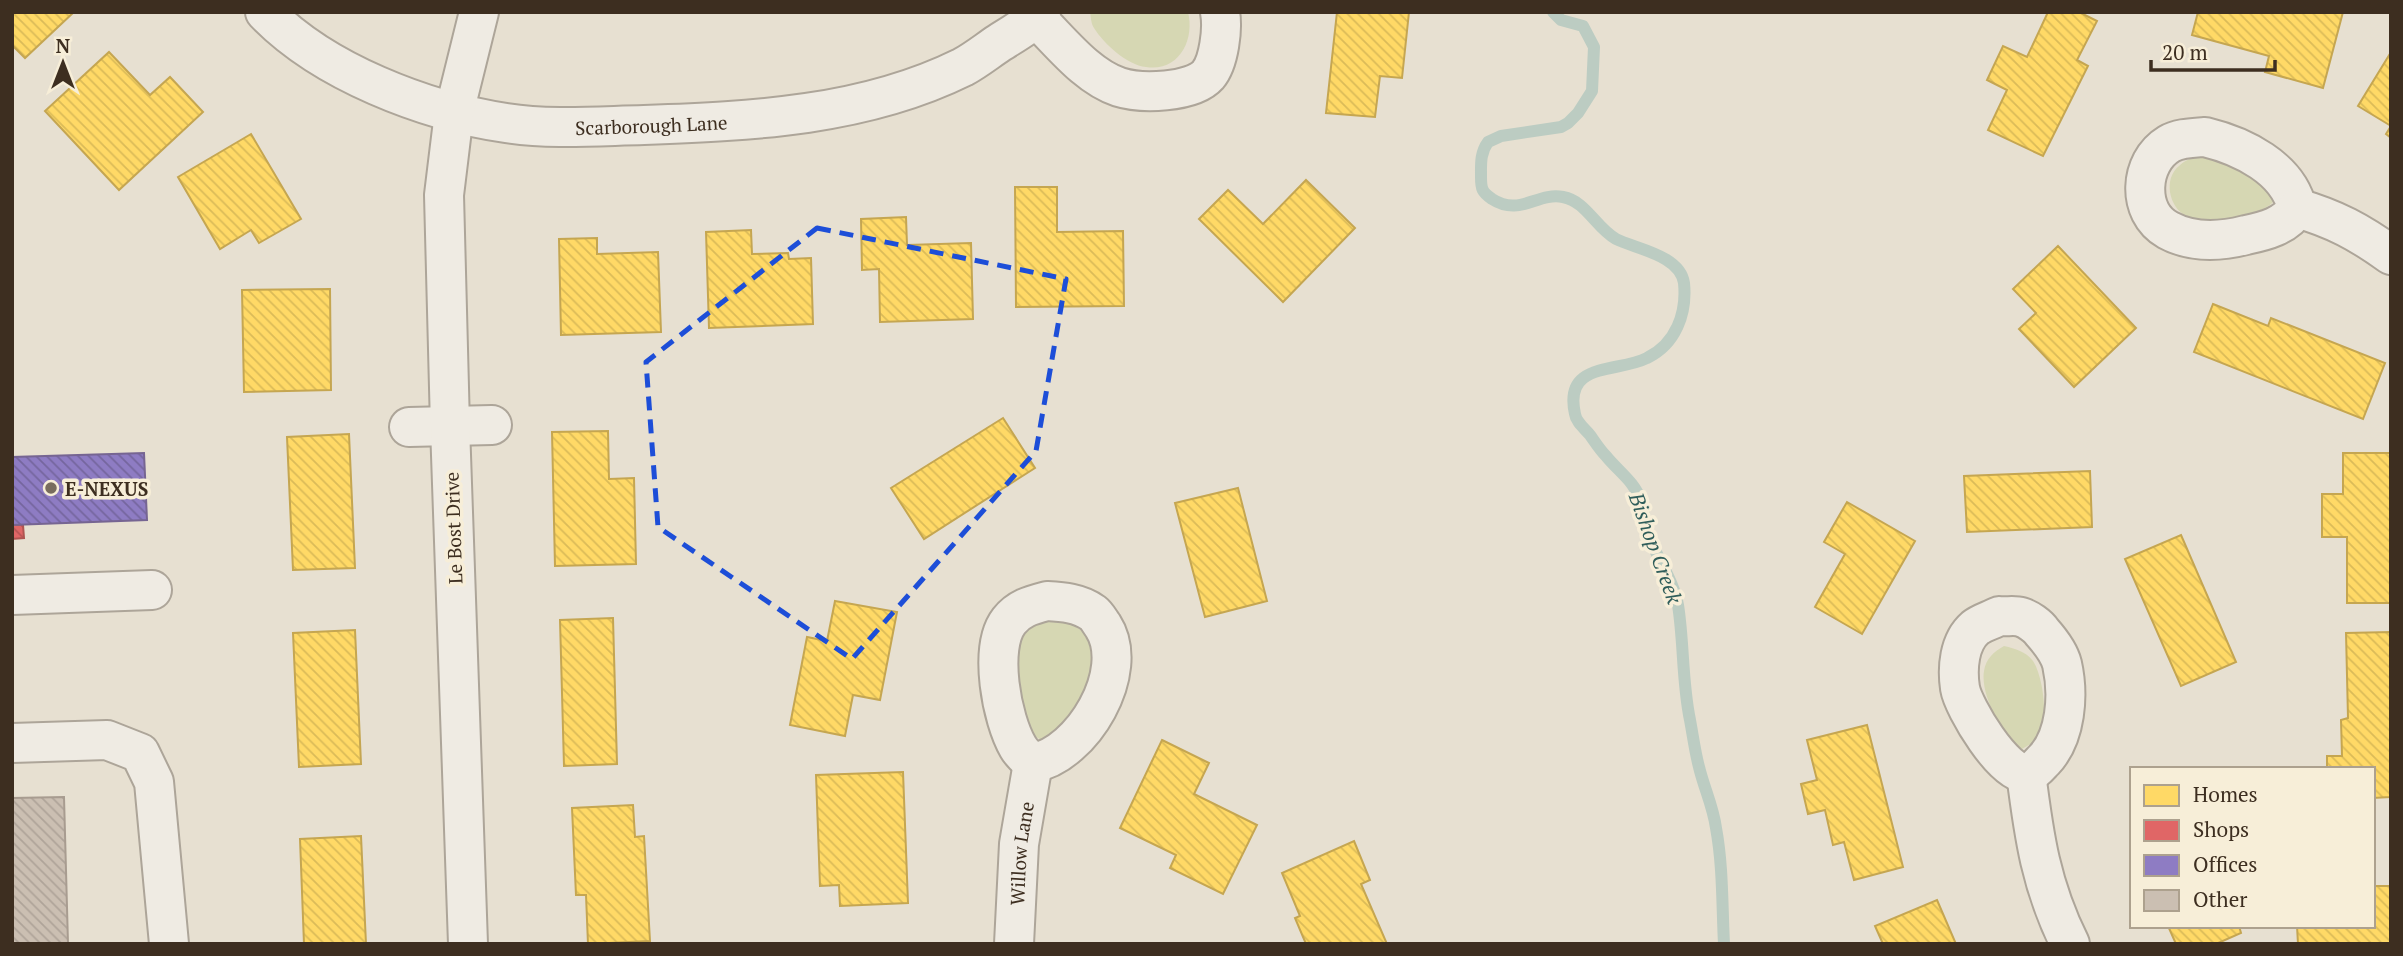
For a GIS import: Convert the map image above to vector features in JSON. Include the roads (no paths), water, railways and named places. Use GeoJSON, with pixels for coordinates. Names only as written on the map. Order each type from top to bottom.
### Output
{"type":"FeatureCollection","features":[{"type":"Feature","properties":{"kind":"street","name":"Scarborough Lane"},"geometry":{"type":"LineString","coordinates":[[265,12],[279,26],[344,70],[395,93],[454,113],[507,124],[566,127],[724,122],[789,117],[852,105],[910,89],[965,66],[1039,15]]}},
{"type":"Feature","properties":{"kind":"street","name":"Le Bost Drive"},"geometry":{"type":"LineString","coordinates":[[468,944],[444,195],[454,113],[479,12]]}},
{"type":"Feature","properties":{"kind":"street"},"geometry":{"type":"LineString","coordinates":[[1039,15],[1093,73],[1119,87],[1149,91],[1180,90],[1208,75],[1220,47],[1220,12]]}},
{"type":"Feature","properties":{"kind":"street"},"geometry":{"type":"LineString","coordinates":[[2297,208],[2356,230],[2391,255]]}},
{"type":"Feature","properties":{"kind":"street"},"geometry":{"type":"LineString","coordinates":[[409,427],[492,425]]}},
{"type":"Feature","properties":{"kind":"street"},"geometry":{"type":"LineString","coordinates":[[12,595],[152,590]]}},
{"type":"Feature","properties":{"kind":"street"},"geometry":{"type":"LineString","coordinates":[[12,743],[107,740],[140,753],[154,782],[169,944]]}},
{"type":"Feature","properties":{"kind":"street","name":"Willow Lane"},"geometry":{"type":"LineString","coordinates":[[1014,944],[1019,844],[1033,763]]}},
{"type":"Feature","properties":{"kind":"street"},"geometry":{"type":"LineString","coordinates":[[2026,773],[2035,845],[2054,911],[2070,944]]}},
{"type":"Feature","properties":{"kind":"waterway","name":"Bishop Creek"},"geometry":{"type":"LineString","coordinates":[[1553,12],[1561,20],[1583,26],[1594,47],[1592,91],[1578,113],[1561,127],[1501,136],[1488,142],[1482,159],[1481,185],[1492,199],[1511,206],[1554,196],[1571,200],[1585,209],[1616,239],[1666,259],[1681,273],[1684,305],[1677,326],[1665,345],[1635,363],[1585,377],[1577,385],[1573,397],[1579,423],[1638,494],[1649,537],[1676,596],[1687,706],[1718,842],[1724,944]]}},
{"type":"Feature","properties":{"kind":"place","name":"E-NEXUS"},"geometry":{"type":"Point","coordinates":[51,488]}}]}
